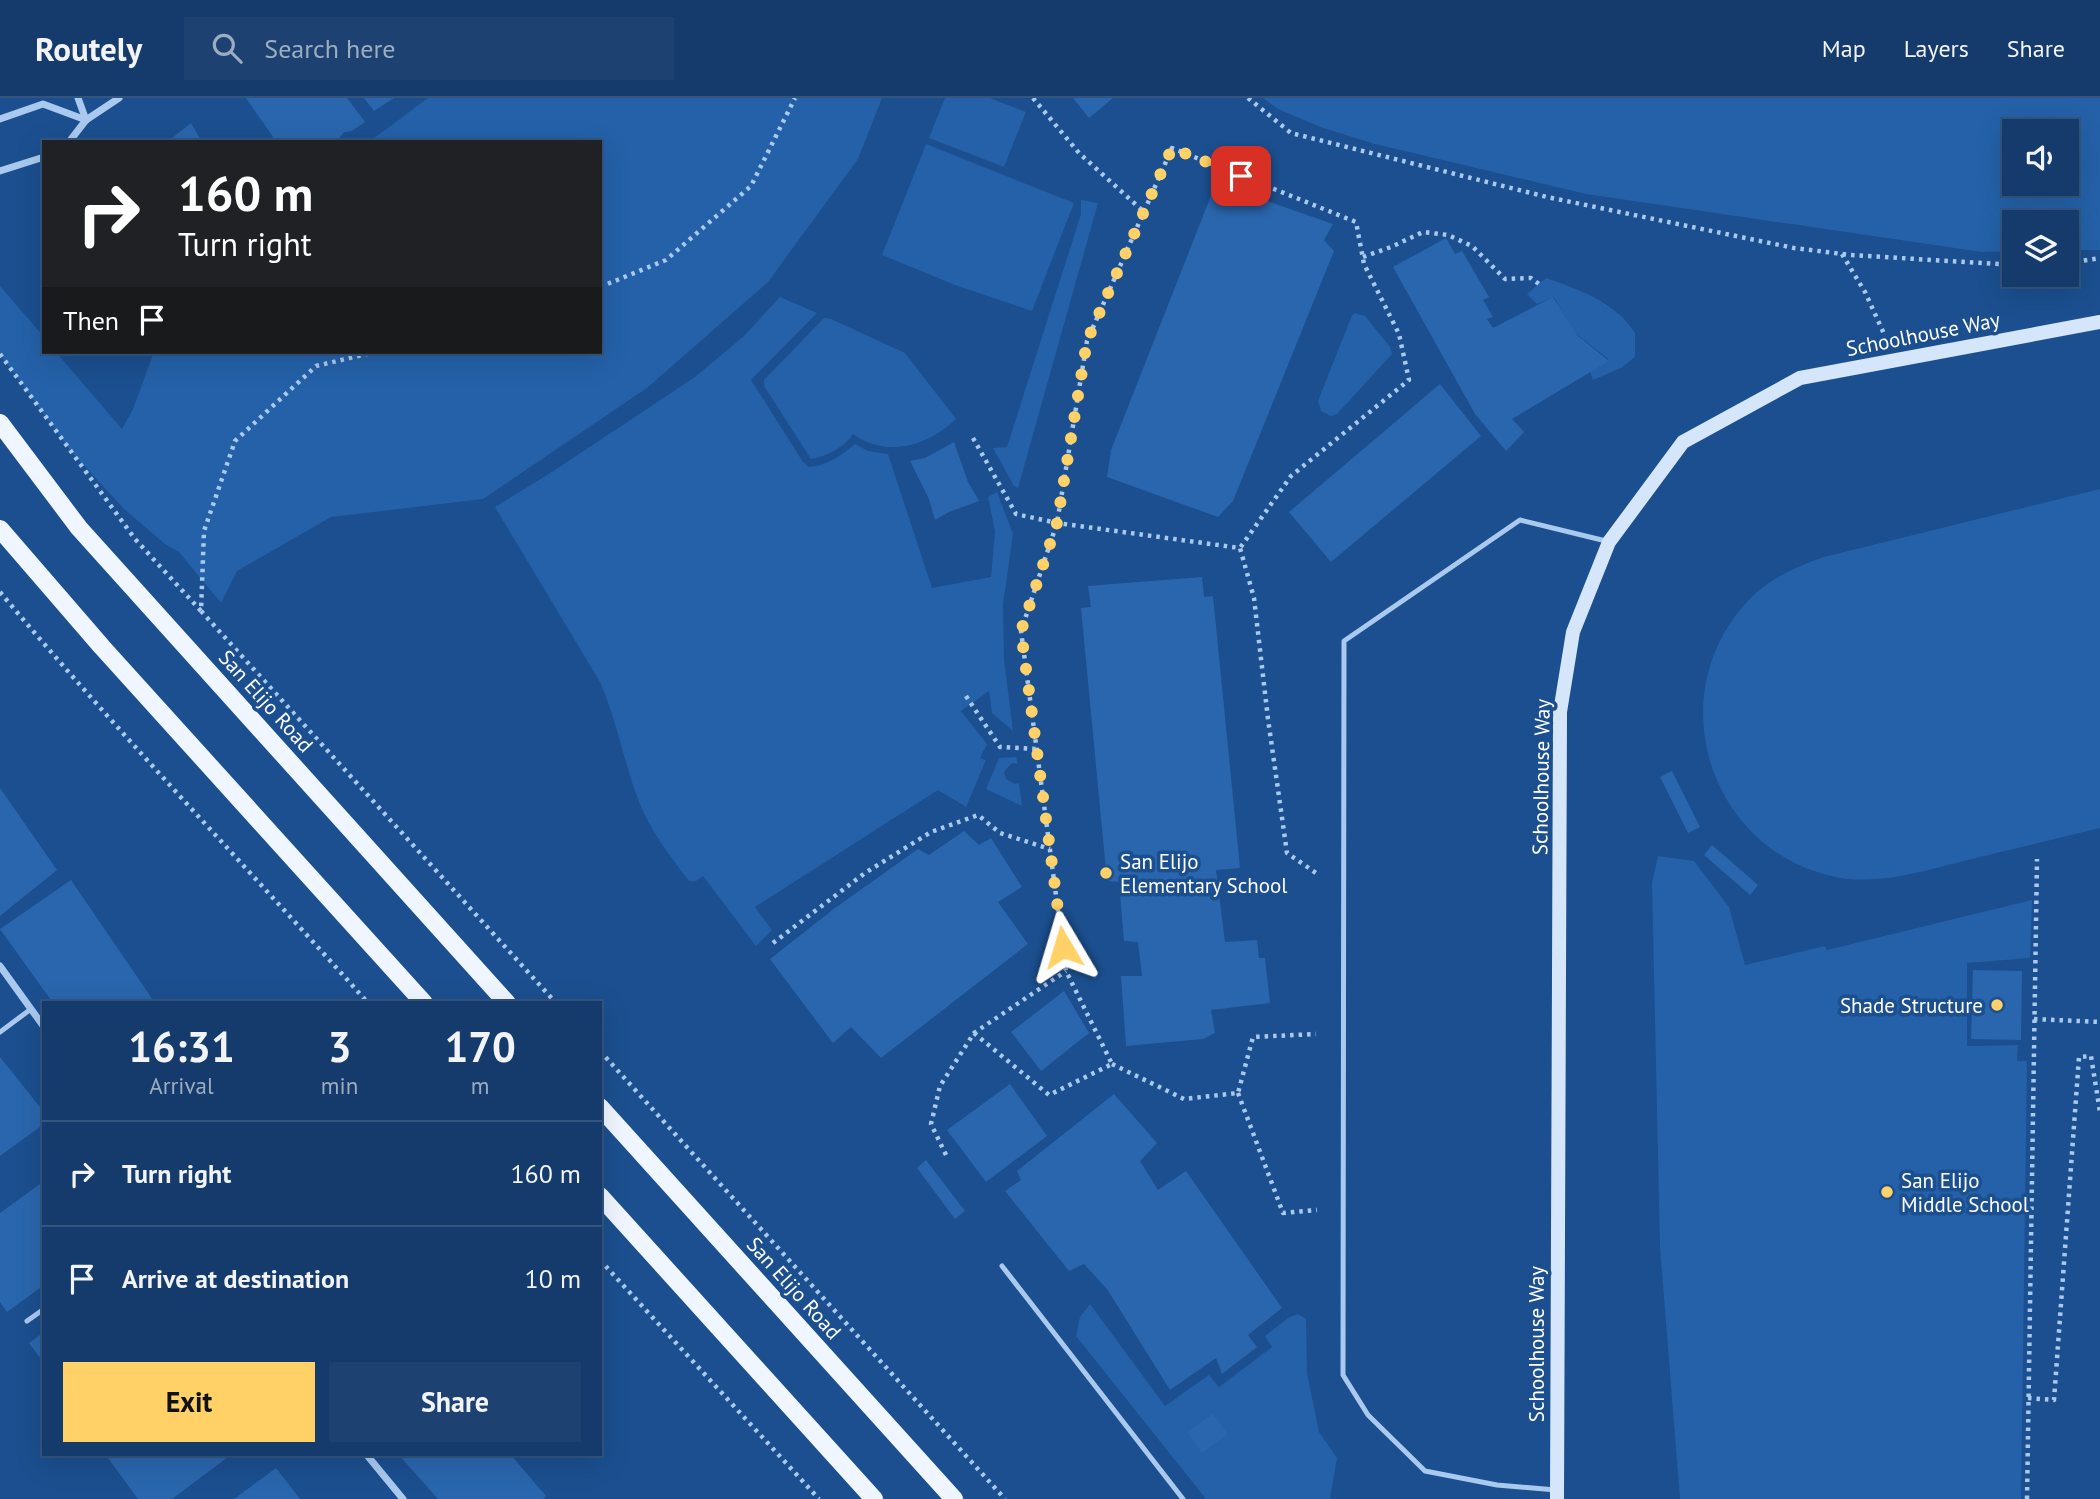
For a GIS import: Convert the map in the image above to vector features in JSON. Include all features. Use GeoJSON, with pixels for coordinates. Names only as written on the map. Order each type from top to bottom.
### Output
{"type":"FeatureCollection","features":[{"type":"Feature","properties":{"kind":"main road","name":"San Elijo Road"},"geometry":{"type":"LineString","coordinates":[[0,423],[79,528],[505,1001]]}},
{"type":"Feature","properties":{"kind":"main road"},"geometry":{"type":"LineString","coordinates":[[0,529],[102,647],[422,1001]]}},
{"type":"Feature","properties":{"kind":"main road","name":"San Elijo Road"},"geometry":{"type":"LineString","coordinates":[[602,1109],[954,1499]]}},
{"type":"Feature","properties":{"kind":"main road"},"geometry":{"type":"LineString","coordinates":[[602,1198],[874,1499]]}},
{"type":"Feature","properties":{"kind":"street"},"geometry":{"type":"LineString","coordinates":[[78,98],[86,120]]}},
{"type":"Feature","properties":{"kind":"street"},"geometry":{"type":"LineString","coordinates":[[71,140],[86,120],[119,98]]}},
{"type":"Feature","properties":{"kind":"street"},"geometry":{"type":"LineString","coordinates":[[0,119],[43,104],[86,120]]}},
{"type":"Feature","properties":{"kind":"street"},"geometry":{"type":"LineString","coordinates":[[0,171],[42,158]]}},
{"type":"Feature","properties":{"kind":"street","name":"Schoolhouse Way"},"geometry":{"type":"LineString","coordinates":[[1557,1495],[1560,712],[1573,632],[1609,542],[1683,442],[1800,378],[2100,322]]}},
{"type":"Feature","properties":{"kind":"street"},"geometry":{"type":"LineString","coordinates":[[0,966],[42,1024]]}},
{"type":"Feature","properties":{"kind":"street"},"geometry":{"type":"LineString","coordinates":[[368,1456],[403,1499]]}},
{"type":"Feature","properties":{"kind":"lane"},"geometry":{"type":"LineString","coordinates":[[1557,1495],[1425,1471],[1368,1415],[1343,1375],[1344,641],[1520,520],[1609,542]]}},
{"type":"Feature","properties":{"kind":"lane"},"geometry":{"type":"LineString","coordinates":[[0,1032],[31,1009]]}},
{"type":"Feature","properties":{"kind":"lane"},"geometry":{"type":"LineString","coordinates":[[1002,1266],[1183,1499]]}},
{"type":"Feature","properties":{"kind":"lane"},"geometry":{"type":"LineString","coordinates":[[27,1321],[42,1310]]}},
{"type":"Feature","properties":{"kind":"path"},"geometry":{"type":"LineString","coordinates":[[602,286],[666,260],[751,186],[795,98]]}},
{"type":"Feature","properties":{"kind":"path"},"geometry":{"type":"LineString","coordinates":[[1033,98],[1079,153],[1144,212]]}},
{"type":"Feature","properties":{"kind":"path"},"geometry":{"type":"LineString","coordinates":[[1248,98],[1291,133],[1547,197],[1794,248],[1842,254],[2002,264]]}},
{"type":"Feature","properties":{"kind":"path"},"geometry":{"type":"LineString","coordinates":[[1238,1093],[1184,1099],[1112,1064],[1066,971],[1021,631],[1057,523],[1087,341],[1172,148],[1356,222],[1363,257],[1399,334],[1409,380],[1291,476],[1240,548]]}},
{"type":"Feature","properties":{"kind":"path"},"geometry":{"type":"LineString","coordinates":[[1363,257],[1423,232],[1448,235],[1472,246],[1505,279],[1531,278],[1539,284]]}},
{"type":"Feature","properties":{"kind":"path"},"geometry":{"type":"LineString","coordinates":[[1842,254],[1865,292],[1895,360]]}},
{"type":"Feature","properties":{"kind":"path"},"geometry":{"type":"LineString","coordinates":[[2079,261],[2100,258]]}},
{"type":"Feature","properties":{"kind":"path"},"geometry":{"type":"LineString","coordinates":[[0,354],[135,539],[554,1001]]}},
{"type":"Feature","properties":{"kind":"path"},"geometry":{"type":"LineString","coordinates":[[201,611],[204,531],[235,441],[316,366],[367,354]]}},
{"type":"Feature","properties":{"kind":"path"},"geometry":{"type":"LineString","coordinates":[[973,438],[1016,514],[1057,523],[1240,548]]}},
{"type":"Feature","properties":{"kind":"path"},"geometry":{"type":"LineString","coordinates":[[1240,548],[1254,598],[1287,852],[1316,873]]}},
{"type":"Feature","properties":{"kind":"path"},"geometry":{"type":"LineString","coordinates":[[0,592],[111,721],[366,1001]]}},
{"type":"Feature","properties":{"kind":"path"},"geometry":{"type":"LineString","coordinates":[[966,696],[1000,747],[1037,749]]}},
{"type":"Feature","properties":{"kind":"path"},"geometry":{"type":"LineString","coordinates":[[773,943],[865,873],[931,832],[978,815],[1000,833],[1050,849]]}},
{"type":"Feature","properties":{"kind":"path"},"geometry":{"type":"LineString","coordinates":[[2027,1499],[2037,859]]}},
{"type":"Feature","properties":{"kind":"path"},"geometry":{"type":"LineString","coordinates":[[946,1155],[931,1124],[940,1086],[974,1033],[1066,971]]}},
{"type":"Feature","properties":{"kind":"path"},"geometry":{"type":"LineString","coordinates":[[2034,1019],[2100,1022]]}},
{"type":"Feature","properties":{"kind":"path"},"geometry":{"type":"LineString","coordinates":[[974,1033],[1049,1096],[1112,1064]]}},
{"type":"Feature","properties":{"kind":"path"},"geometry":{"type":"LineString","coordinates":[[1317,1034],[1253,1037],[1238,1093],[1283,1213],[1317,1210]]}},
{"type":"Feature","properties":{"kind":"path"},"geometry":{"type":"LineString","coordinates":[[602,1053],[1005,1499]]}},
{"type":"Feature","properties":{"kind":"path"},"geometry":{"type":"LineString","coordinates":[[2028,1398],[2054,1400],[2079,1058],[2091,1056],[2100,1112]]}},
{"type":"Feature","properties":{"kind":"path"},"geometry":{"type":"LineString","coordinates":[[602,1262],[819,1499]]}},
{"type":"Feature","properties":{"kind":"shaded area"},"geometry":{"type":"Polygon","coordinates":[[[428,98],[793,98],[793,103],[795,98],[882,98],[858,159],[768,282],[647,388],[483,499],[331,517],[237,571],[221,603],[179,552],[165,544],[124,509],[69,449],[0,354],[0,286],[42,335],[42,354],[58,354],[122,429],[133,409],[153,354],[602,354],[602,140],[372,140],[428,98]]]}},
{"type":"Feature","properties":{"kind":"shaded area"},"geometry":{"type":"Polygon","coordinates":[[[945,98],[990,98],[1026,112],[1004,167],[929,138],[945,98]]]}},
{"type":"Feature","properties":{"kind":"shaded area"},"geometry":{"type":"Polygon","coordinates":[[[1263,98],[2100,98],[2100,250],[2079,250],[2079,210],[2002,210],[2002,251],[1982,252],[1586,194],[1375,144],[1323,128],[1278,109],[1263,98]]]}},
{"type":"Feature","properties":{"kind":"shaded area"},"geometry":{"type":"Polygon","coordinates":[[[926,144],[1074,203],[1032,311],[955,285],[882,255],[926,144]]]}},
{"type":"Feature","properties":{"kind":"shaded area"},"geometry":{"type":"Polygon","coordinates":[[[1081,200],[1098,203],[1018,488],[1014,486],[993,448],[1007,447],[1081,214],[1081,200]]]}},
{"type":"Feature","properties":{"kind":"shaded area"},"geometry":{"type":"Polygon","coordinates":[[[1546,278],[1583,292],[1618,313],[1635,333],[1635,357],[1621,368],[1593,380],[1590,371],[1609,361],[1607,358],[1574,332],[1554,297],[1537,304],[1527,294],[1546,278]]]}},
{"type":"Feature","properties":{"kind":"shaded area"},"geometry":{"type":"Polygon","coordinates":[[[780,297],[817,313],[751,380],[803,462],[809,467],[828,462],[855,444],[868,451],[888,454],[932,588],[991,577],[995,531],[988,497],[997,492],[1013,534],[1003,605],[1004,659],[1013,731],[992,713],[989,691],[961,711],[987,744],[980,758],[986,760],[966,807],[938,790],[755,907],[772,930],[756,946],[703,876],[696,881],[689,881],[655,834],[639,802],[600,682],[495,507],[695,377],[744,336],[780,297]]]}},
{"type":"Feature","properties":{"kind":"shaded area"},"geometry":{"type":"Polygon","coordinates":[[[1355,313],[1365,316],[1390,347],[1392,354],[1337,414],[1331,416],[1321,411],[1318,401],[1355,313]]]}},
{"type":"Feature","properties":{"kind":"shaded area"},"geometry":{"type":"Polygon","coordinates":[[[824,318],[905,353],[956,419],[933,436],[907,446],[880,446],[853,434],[835,450],[811,459],[764,386],[764,380],[824,318]]]}},
{"type":"Feature","properties":{"kind":"shaded area"},"geometry":{"type":"Polygon","coordinates":[[[2100,489],[2100,828],[1924,871],[1870,879],[1835,877],[1791,861],[1756,836],[1729,803],[1711,765],[1703,723],[1706,681],[1721,640],[1747,602],[1783,575],[1824,557],[2100,489]]]}},
{"type":"Feature","properties":{"kind":"shaded area"},"geometry":{"type":"Polygon","coordinates":[[[1016,757],[1018,764],[1012,763],[1004,772],[1006,779],[1015,784],[1019,783],[1022,806],[986,789],[999,758],[1016,757]]]}},
{"type":"Feature","properties":{"kind":"shaded area"},"geometry":{"type":"Polygon","coordinates":[[[1658,856],[1694,861],[1729,907],[1745,965],[1825,946],[1827,950],[2032,900],[2030,958],[1967,963],[1967,1046],[2018,1045],[2017,1061],[2027,1061],[2021,1499],[1680,1499],[1660,1247],[1652,883],[1658,856]]]}},
{"type":"Feature","properties":{"kind":"shaded area"},"geometry":{"type":"Polygon","coordinates":[[[1090,1304],[1165,1406],[1209,1375],[1219,1387],[1272,1347],[1265,1336],[1288,1318],[1298,1314],[1306,1319],[1307,1373],[1319,1432],[1337,1458],[1330,1499],[1206,1499],[1076,1336],[1080,1317],[1090,1304]]]}},
{"type":"Feature","properties":{"kind":"building"},"geometry":{"type":"Polygon","coordinates":[[[246,98],[347,98],[365,122],[352,131],[344,132],[338,140],[269,140],[273,137],[246,98]]]}},
{"type":"Feature","properties":{"kind":"building"},"geometry":{"type":"Polygon","coordinates":[[[364,98],[394,98],[374,111],[364,98]]]}},
{"type":"Feature","properties":{"kind":"building"},"geometry":{"type":"Polygon","coordinates":[[[1073,98],[1113,98],[1089,118],[1073,98]]]}},
{"type":"Feature","properties":{"kind":"building"},"geometry":{"type":"Polygon","coordinates":[[[191,123],[201,140],[170,140],[191,123]]]}},
{"type":"Feature","properties":{"kind":"building"},"geometry":{"type":"Polygon","coordinates":[[[1216,183],[1333,224],[1324,240],[1334,251],[1233,501],[1218,517],[1107,477],[1111,450],[1216,183]]]}},
{"type":"Feature","properties":{"kind":"building"},"geometry":{"type":"Polygon","coordinates":[[[1446,238],[1455,254],[1462,251],[1489,297],[1483,300],[1493,317],[1487,319],[1493,328],[1553,297],[1577,335],[1609,361],[1512,419],[1524,432],[1506,451],[1475,414],[1393,267],[1446,238]]]}},
{"type":"Feature","properties":{"kind":"building"},"geometry":{"type":"Polygon","coordinates":[[[1440,384],[1481,436],[1331,562],[1289,512],[1440,384]]]}},
{"type":"Feature","properties":{"kind":"building"},"geometry":{"type":"Polygon","coordinates":[[[954,442],[968,482],[979,501],[935,520],[929,499],[910,461],[925,458],[954,442]]]}},
{"type":"Feature","properties":{"kind":"building"},"geometry":{"type":"Polygon","coordinates":[[[1202,577],[1204,597],[1213,596],[1240,868],[1216,870],[1225,942],[1257,940],[1259,958],[1265,958],[1270,1003],[1211,1010],[1215,1033],[1203,1039],[1126,1046],[1121,976],[1142,976],[1138,942],[1124,941],[1119,882],[1107,881],[1081,608],[1091,607],[1088,586],[1202,577]]]}},
{"type":"Feature","properties":{"kind":"building"},"geometry":{"type":"Polygon","coordinates":[[[1672,771],[1700,827],[1688,833],[1660,777],[1672,771]]]}},
{"type":"Feature","properties":{"kind":"building"},"geometry":{"type":"Polygon","coordinates":[[[0,788],[57,870],[0,916],[0,788]]]}},
{"type":"Feature","properties":{"kind":"building"},"geometry":{"type":"Polygon","coordinates":[[[964,831],[979,845],[991,838],[1022,887],[998,902],[1028,944],[881,1058],[851,1027],[833,1043],[770,959],[835,908],[918,849],[929,855],[964,831]]]}},
{"type":"Feature","properties":{"kind":"building"},"geometry":{"type":"Polygon","coordinates":[[[1712,845],[1758,885],[1750,895],[1704,855],[1712,845]]]}},
{"type":"Feature","properties":{"kind":"building"},"geometry":{"type":"Polygon","coordinates":[[[71,880],[154,1001],[52,1001],[0,929],[71,880]]]}},
{"type":"Feature","properties":{"kind":"building","name":"Shade Structure"},"geometry":{"type":"Polygon","coordinates":[[[1973,970],[2022,971],[2021,1040],[1971,1039],[1973,970]]]}},
{"type":"Feature","properties":{"kind":"building"},"geometry":{"type":"Polygon","coordinates":[[[1064,991],[1089,1033],[1041,1071],[1011,1032],[1064,991]]]}},
{"type":"Feature","properties":{"kind":"building"},"geometry":{"type":"Polygon","coordinates":[[[0,1057],[42,1110],[42,1125],[0,1156],[0,1057]]]}},
{"type":"Feature","properties":{"kind":"building"},"geometry":{"type":"Polygon","coordinates":[[[1010,1084],[1047,1136],[986,1182],[947,1130],[1010,1084]]]}},
{"type":"Feature","properties":{"kind":"building"},"geometry":{"type":"Polygon","coordinates":[[[1114,1094],[1157,1143],[1140,1161],[1158,1190],[1186,1171],[1282,1308],[1248,1335],[1257,1347],[1222,1374],[1216,1358],[1170,1390],[1107,1289],[1084,1264],[1069,1271],[1005,1191],[1021,1180],[1017,1171],[1114,1094]]]}},
{"type":"Feature","properties":{"kind":"building"},"geometry":{"type":"Polygon","coordinates":[[[926,1160],[965,1211],[955,1219],[917,1168],[926,1160]]]}},
{"type":"Feature","properties":{"kind":"building"},"geometry":{"type":"Polygon","coordinates":[[[42,1182],[42,1286],[7,1312],[0,1302],[0,1213],[42,1182]]]}},
{"type":"Feature","properties":{"kind":"building"},"geometry":{"type":"Polygon","coordinates":[[[42,1333],[42,1360],[29,1343],[42,1333]]]}},
{"type":"Feature","properties":{"kind":"building"},"geometry":{"type":"Polygon","coordinates":[[[1213,1414],[1228,1434],[1202,1453],[1187,1432],[1213,1414]]]}},
{"type":"Feature","properties":{"kind":"building"},"geometry":{"type":"Polygon","coordinates":[[[106,1456],[229,1456],[172,1499],[138,1499],[106,1456]]]}},
{"type":"Feature","properties":{"kind":"building"},"geometry":{"type":"Polygon","coordinates":[[[400,1456],[512,1456],[546,1496],[543,1499],[438,1499],[400,1456]]]}},
{"type":"Feature","properties":{"kind":"building"},"geometry":{"type":"Polygon","coordinates":[[[276,1468],[300,1499],[234,1499],[276,1468]]]}},
{"type":"Feature","properties":{"kind":"place","name":"San Elijo Elementary School"},"geometry":{"type":"Point","coordinates":[1106,873]}},
{"type":"Feature","properties":{"kind":"place","name":"Shade Structure"},"geometry":{"type":"Point","coordinates":[1997,1005]}},
{"type":"Feature","properties":{"kind":"place","name":"San Elijo Middle School"},"geometry":{"type":"Point","coordinates":[1887,1192]}},
{"type":"Feature","properties":{"kind":"route"},"geometry":{"type":"LineString","coordinates":[[1063,947],[1021,631],[1057,523],[1087,341],[1172,148],[1241,176]]}}]}
